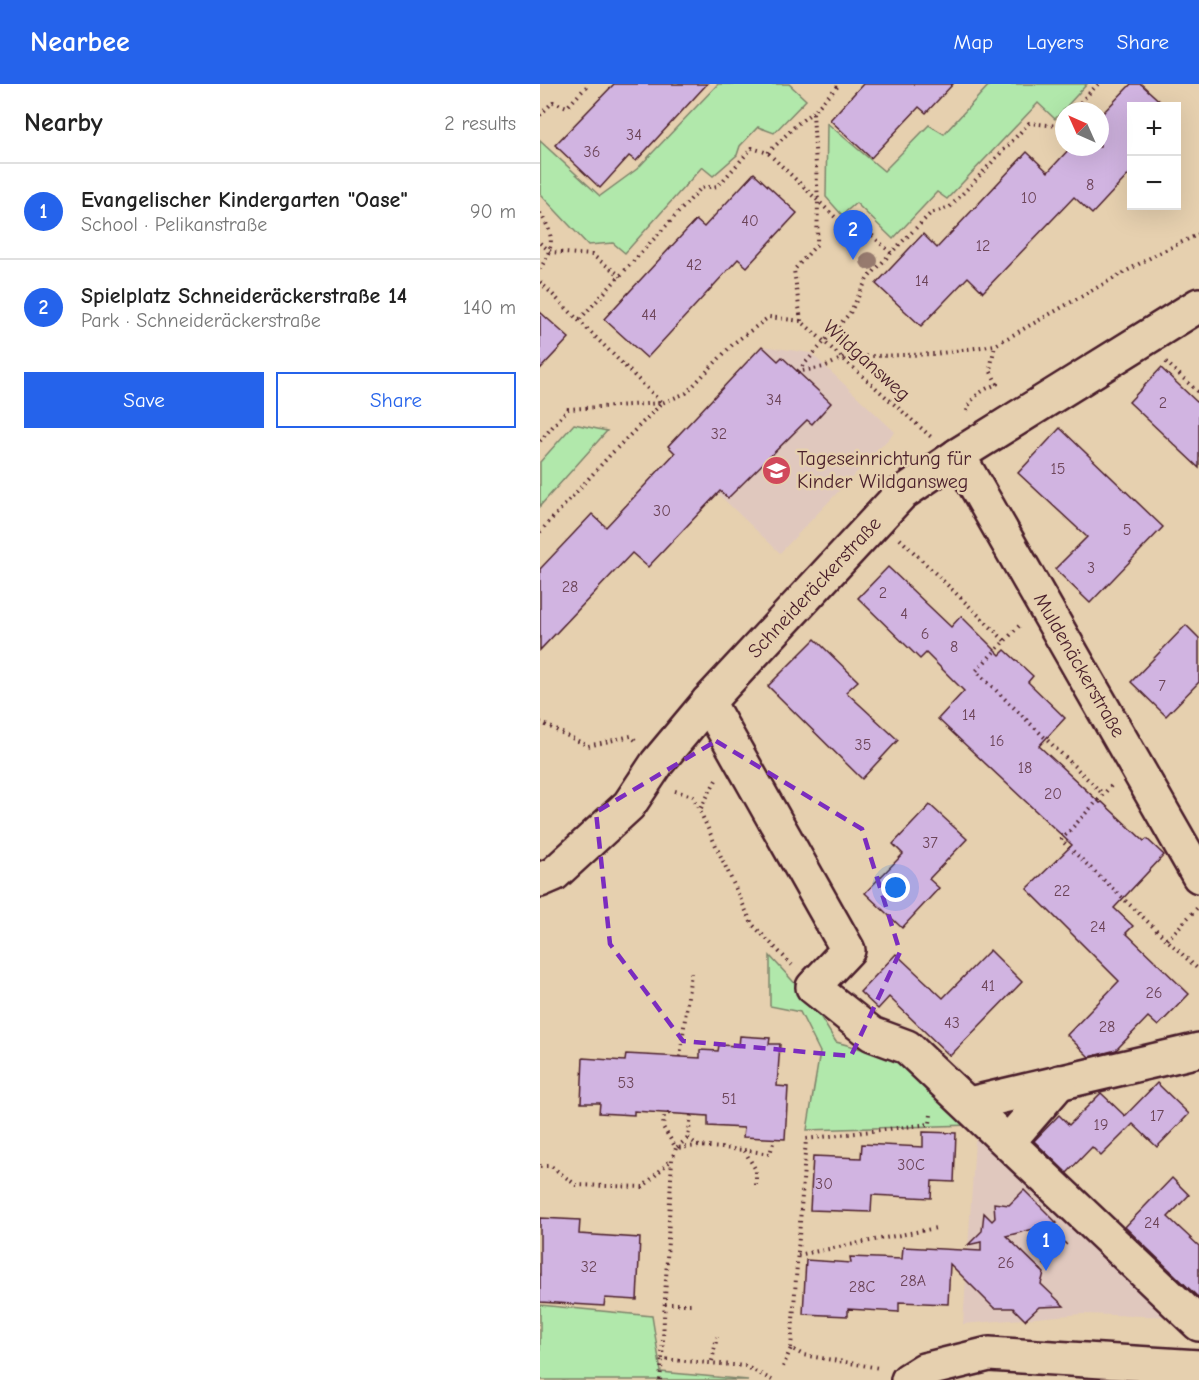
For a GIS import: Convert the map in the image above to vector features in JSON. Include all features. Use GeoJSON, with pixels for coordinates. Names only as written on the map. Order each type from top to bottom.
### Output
{"type":"FeatureCollection","features":[{"type":"Feature","properties":{"kind":"street","name":"Schneideräckerstraße"},"geometry":{"type":"LineString","coordinates":[[540,880],[554,874],[629,805],[657,764],[708,702],[901,494],[958,455],[1199,305]]}},
{"type":"Feature","properties":{"kind":"street","name":"Muldenäckerstraße"},"geometry":{"type":"LineString","coordinates":[[958,455],[1199,876]]}},
{"type":"Feature","properties":{"kind":"street"},"geometry":{"type":"LineString","coordinates":[[708,702],[849,951],[813,987],[872,1034],[907,1047],[1199,1324]]}},
{"type":"Feature","properties":{"kind":"street"},"geometry":{"type":"LineString","coordinates":[[969,1104],[1199,1050]]}},
{"type":"Feature","properties":{"kind":"street"},"geometry":{"type":"LineString","coordinates":[[1008,1142],[1060,1082]]}},
{"type":"Feature","properties":{"kind":"street"},"geometry":{"type":"LineString","coordinates":[[896,1374],[924,1370],[989,1354],[1199,1367]]}},
{"type":"Feature","properties":{"kind":"path"},"geometry":{"type":"LineString","coordinates":[[540,115],[553,102],[567,107],[589,84]]}},
{"type":"Feature","properties":{"kind":"path"},"geometry":{"type":"LineString","coordinates":[[768,153],[840,84]]}},
{"type":"Feature","properties":{"kind":"path"},"geometry":{"type":"LineString","coordinates":[[1081,102],[1098,84]]}},
{"type":"Feature","properties":{"kind":"path"},"geometry":{"type":"LineString","coordinates":[[801,321],[794,270],[817,244],[818,202],[813,112]]}},
{"type":"Feature","properties":{"kind":"path"},"geometry":{"type":"LineString","coordinates":[[1055,126],[1029,123],[950,207],[931,213],[867,279],[850,313],[797,372],[824,367],[845,357],[935,354],[995,345],[1155,255],[1199,234]]}},
{"type":"Feature","properties":{"kind":"path"},"geometry":{"type":"LineString","coordinates":[[580,319],[701,188],[718,186],[752,148],[768,153],[856,237],[864,228],[891,253]]}},
{"type":"Feature","properties":{"kind":"path"},"geometry":{"type":"LineString","coordinates":[[540,213],[550,229],[551,252],[540,268]]}},
{"type":"Feature","properties":{"kind":"path"},"geometry":{"type":"LineString","coordinates":[[540,243],[551,252],[592,255],[621,276]]}},
{"type":"Feature","properties":{"kind":"path"},"geometry":{"type":"LineString","coordinates":[[540,282],[580,319],[662,403],[611,454],[540,532]]}},
{"type":"Feature","properties":{"kind":"path","name":"Wildgansweg"},"geometry":{"type":"LineString","coordinates":[[540,441],[568,409],[662,403],[686,393],[734,343],[769,317],[801,321],[845,357],[924,432],[958,455]]}},
{"type":"Feature","properties":{"kind":"path"},"geometry":{"type":"LineString","coordinates":[[958,455],[968,404],[984,389],[997,384],[990,370],[995,345]]}},
{"type":"Feature","properties":{"kind":"path"},"geometry":{"type":"LineString","coordinates":[[1161,358],[1199,393]]}},
{"type":"Feature","properties":{"kind":"path"},"geometry":{"type":"LineString","coordinates":[[898,537],[1005,641]]}},
{"type":"Feature","properties":{"kind":"path"},"geometry":{"type":"LineString","coordinates":[[1043,602],[976,670],[1103,794]]}},
{"type":"Feature","properties":{"kind":"path"},"geometry":{"type":"LineString","coordinates":[[540,722],[588,746],[631,736],[657,764],[672,790],[693,795],[752,924],[813,987]]}},
{"type":"Feature","properties":{"kind":"path"},"geometry":{"type":"LineString","coordinates":[[1134,760],[1061,840],[1199,970]]}},
{"type":"Feature","properties":{"kind":"path"},"geometry":{"type":"LineString","coordinates":[[1167,940],[1199,906]]}},
{"type":"Feature","properties":{"kind":"path"},"geometry":{"type":"LineString","coordinates":[[680,1057],[691,974]]}},
{"type":"Feature","properties":{"kind":"path"},"geometry":{"type":"LineString","coordinates":[[783,1367],[791,1348],[806,1139],[930,1124],[933,1070]]}},
{"type":"Feature","properties":{"kind":"path"},"geometry":{"type":"LineString","coordinates":[[669,1113],[664,1116],[663,1127],[676,1148]]}},
{"type":"Feature","properties":{"kind":"path"},"geometry":{"type":"LineString","coordinates":[[660,1380],[672,1159],[676,1148],[688,1138],[691,1115]]}},
{"type":"Feature","properties":{"kind":"path"},"geometry":{"type":"LineString","coordinates":[[688,1138],[699,1146]]}},
{"type":"Feature","properties":{"kind":"path"},"geometry":{"type":"LineString","coordinates":[[676,1148],[699,1146],[770,1154],[774,1139]]}},
{"type":"Feature","properties":{"kind":"path"},"geometry":{"type":"LineString","coordinates":[[744,1150],[756,1170],[756,1185]]}},
{"type":"Feature","properties":{"kind":"path"},"geometry":{"type":"LineString","coordinates":[[540,1166],[551,1166],[576,1185],[643,1187],[672,1159]]}},
{"type":"Feature","properties":{"kind":"path"},"geometry":{"type":"LineString","coordinates":[[1040,1269],[1090,1219]]}},
{"type":"Feature","properties":{"kind":"path"},"geometry":{"type":"LineString","coordinates":[[798,1256],[936,1228]]}},
{"type":"Feature","properties":{"kind":"path"},"geometry":{"type":"LineString","coordinates":[[665,1304],[692,1304]]}},
{"type":"Feature","properties":{"kind":"path"},"geometry":{"type":"LineString","coordinates":[[712,1361],[717,1337]]}},
{"type":"Feature","properties":{"kind":"path"},"geometry":{"type":"LineString","coordinates":[[791,1348],[803,1354],[896,1374]]}},
{"type":"Feature","properties":{"kind":"path"},"geometry":{"type":"LineString","coordinates":[[662,1359],[712,1361],[745,1366],[772,1380]]}},
{"type":"Feature","properties":{"kind":"highlighted area"},"geometry":{"type":"Polygon","coordinates":[[[716,741],[862,829],[900,952],[851,1056],[683,1041],[610,944],[596,812],[716,741]]]}},
{"type":"Feature","properties":{"kind":"shaded area","name":"Tageseinrichtung für Kinder Wildgansweg"},"geometry":{"type":"Polygon","coordinates":[[[762,346],[811,353],[895,432],[780,553],[668,446],[762,346]]]}},
{"type":"Feature","properties":{"kind":"shaded area"},"geometry":{"type":"Polygon","coordinates":[[[983,1133],[1175,1317],[1082,1314],[963,1324],[975,1141],[983,1133]]]}},
{"type":"Feature","properties":{"kind":"green space"},"geometry":{"type":"Polygon","coordinates":[[[718,84],[789,84],[806,100],[774,133],[758,127],[740,146],[737,155],[713,176],[702,167],[625,253],[613,243],[588,245],[540,194],[540,141],[600,196],[637,169],[718,84]]]}},
{"type":"Feature","properties":{"kind":"green space"},"geometry":{"type":"Polygon","coordinates":[[[990,84],[1087,84],[1071,102],[1055,102],[1055,119],[1038,103],[947,199],[937,192],[893,239],[856,203],[842,215],[826,197],[827,123],[884,171],[929,125],[944,134],[990,84]]]}},
{"type":"Feature","properties":{"kind":"green space"},"geometry":{"type":"Polygon","coordinates":[[[574,424],[607,431],[540,506],[540,462],[574,424]]]}},
{"type":"Feature","properties":{"kind":"green space"},"geometry":{"type":"Polygon","coordinates":[[[770,956],[810,1000],[836,1042],[907,1061],[970,1125],[807,1130],[820,1052],[800,1012],[770,1006],[770,956]]]}},
{"type":"Feature","properties":{"kind":"green space"},"geometry":{"type":"Polygon","coordinates":[[[540,1305],[652,1316],[661,1372],[748,1380],[540,1380],[540,1305]]]}},
{"type":"Feature","properties":{"kind":"building"},"geometry":{"type":"Polygon","coordinates":[[[614,84],[707,84],[636,161],[629,156],[600,188],[555,145],[614,84]]]}},
{"type":"Feature","properties":{"kind":"building"},"geometry":{"type":"Polygon","coordinates":[[[863,84],[953,84],[926,113],[919,107],[871,158],[830,120],[863,84]]]}},
{"type":"Feature","properties":{"kind":"building"},"geometry":{"type":"Polygon","coordinates":[[[1131,84],[1141,84],[1161,102],[1127,102],[1127,176],[1092,214],[1074,197],[983,292],[968,277],[921,326],[876,284],[923,234],[937,248],[1027,152],[1048,172],[1063,156],[1109,156],[1109,107],[1131,84]]]}},
{"type":"Feature","properties":{"kind":"building"},"geometry":{"type":"Polygon","coordinates":[[[754,173],[797,213],[747,267],[738,259],[647,358],[604,319],[696,220],[704,227],[754,173]]]}},
{"type":"Feature","properties":{"kind":"building"},"geometry":{"type":"Polygon","coordinates":[[[540,312],[569,338],[540,369],[540,312]]]}},
{"type":"Feature","properties":{"kind":"building"},"geometry":{"type":"Polygon","coordinates":[[[762,346],[778,361],[782,357],[831,403],[812,424],[807,420],[728,498],[720,491],[648,567],[632,553],[540,650],[540,569],[592,514],[606,527],[675,453],[668,446],[762,346]]]}},
{"type":"Feature","properties":{"kind":"building"},"geometry":{"type":"Polygon","coordinates":[[[1161,368],[1199,404],[1199,468],[1129,402],[1161,368]]]}},
{"type":"Feature","properties":{"kind":"building"},"geometry":{"type":"Polygon","coordinates":[[[1060,428],[1163,527],[1090,603],[1055,569],[1087,537],[1018,473],[1060,428]]]}},
{"type":"Feature","properties":{"kind":"building"},"geometry":{"type":"Polygon","coordinates":[[[888,567],[951,627],[961,616],[1000,655],[1005,650],[1033,676],[1028,682],[1065,718],[1039,746],[1100,803],[1102,802],[1144,841],[1147,839],[1164,855],[1114,908],[1133,926],[1126,933],[1189,994],[1158,1026],[1148,1017],[1116,1050],[1089,1057],[1067,1035],[1119,981],[1027,889],[1072,845],[938,719],[964,691],[926,653],[920,659],[858,598],[888,567]]]}},
{"type":"Feature","properties":{"kind":"building"},"geometry":{"type":"Polygon","coordinates":[[[1186,625],[1199,638],[1199,682],[1166,716],[1131,682],[1186,625]]]}},
{"type":"Feature","properties":{"kind":"building"},"geometry":{"type":"Polygon","coordinates":[[[815,639],[858,681],[846,692],[898,740],[862,779],[768,686],[815,639]]]}},
{"type":"Feature","properties":{"kind":"building"},"geometry":{"type":"Polygon","coordinates":[[[930,805],[967,839],[929,879],[939,888],[902,928],[865,893],[903,854],[893,844],[930,805]]]}},
{"type":"Feature","properties":{"kind":"building"},"geometry":{"type":"Polygon","coordinates":[[[990,950],[1022,982],[950,1056],[889,997],[878,1009],[860,992],[896,954],[943,998],[990,950]]]}},
{"type":"Feature","properties":{"kind":"building"},"geometry":{"type":"Polygon","coordinates":[[[740,1036],[770,1038],[769,1044],[780,1044],[777,1086],[788,1087],[785,1139],[743,1137],[744,1128],[708,1126],[708,1116],[634,1111],[634,1115],[599,1113],[600,1103],[581,1103],[583,1058],[625,1061],[626,1054],[700,1058],[700,1050],[718,1051],[719,1045],[739,1046],[740,1036]]]}},
{"type":"Feature","properties":{"kind":"building"},"geometry":{"type":"Polygon","coordinates":[[[1157,1083],[1189,1114],[1157,1147],[1133,1124],[1101,1156],[1092,1147],[1067,1173],[1034,1141],[1059,1115],[1069,1125],[1101,1093],[1125,1116],[1157,1083]]]}},
{"type":"Feature","properties":{"kind":"building"},"geometry":{"type":"Polygon","coordinates":[[[923,1132],[956,1133],[954,1182],[932,1181],[931,1198],[872,1195],[871,1212],[810,1210],[813,1156],[861,1158],[862,1144],[923,1147],[923,1132]]]}},
{"type":"Feature","properties":{"kind":"building"},"geometry":{"type":"Polygon","coordinates":[[[1172,1178],[1189,1195],[1168,1217],[1199,1246],[1199,1298],[1125,1227],[1172,1178]]]}},
{"type":"Feature","properties":{"kind":"building"},"geometry":{"type":"Polygon","coordinates":[[[1024,1190],[1057,1223],[1006,1236],[1044,1273],[1041,1284],[1064,1306],[1039,1307],[1025,1320],[1013,1308],[994,1308],[950,1264],[948,1304],[899,1302],[899,1312],[848,1309],[848,1316],[803,1314],[806,1260],[851,1263],[850,1257],[902,1259],[903,1247],[981,1251],[981,1242],[968,1245],[982,1231],[984,1213],[992,1221],[995,1218],[994,1203],[1009,1205],[1024,1190]]]}},
{"type":"Feature","properties":{"kind":"building"},"geometry":{"type":"Polygon","coordinates":[[[540,1218],[580,1220],[579,1234],[640,1238],[637,1300],[605,1298],[604,1306],[540,1302],[540,1218]]]}},
{"type":"Feature","properties":{"kind":"place","name":"Spielplatz Schneideräckerstraße 14"},"geometry":{"type":"Point","coordinates":[853,260]}},
{"type":"Feature","properties":{"kind":"place","name":"Tageseinrichtung für Kinder Wildgansweg"},"geometry":{"type":"Point","coordinates":[776,470]}},
{"type":"Feature","properties":{"kind":"place","name":"Evangelischer Kindergarten \"Oase\""},"geometry":{"type":"Point","coordinates":[1046,1271]}}]}
